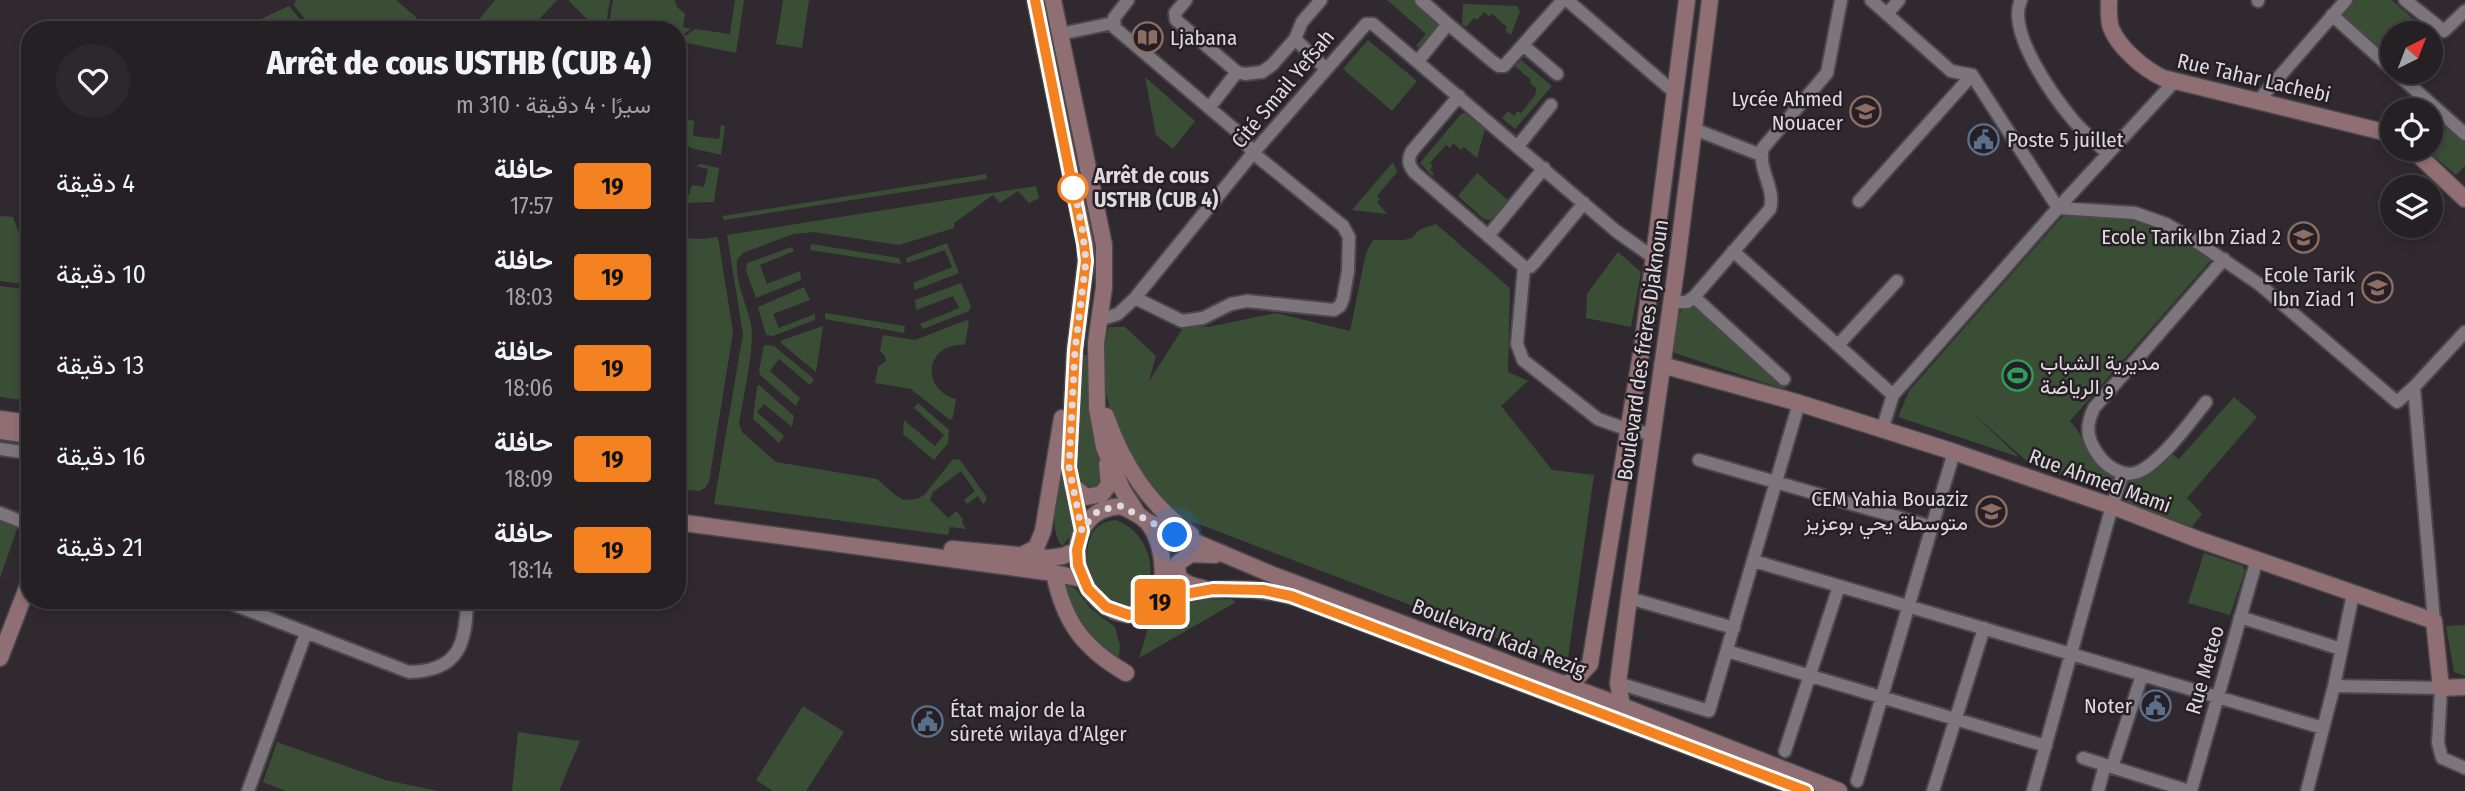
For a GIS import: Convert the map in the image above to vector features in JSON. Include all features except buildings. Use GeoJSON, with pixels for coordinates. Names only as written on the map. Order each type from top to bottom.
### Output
{"type":"FeatureCollection","features":[{"type":"Feature","properties":{"kind":"main road"},"geometry":{"type":"LineString","coordinates":[[1020,556],[1036,548],[1043,531],[1075,350],[1086,261],[1035,0]]}},
{"type":"Feature","properties":{"kind":"main road"},"geometry":{"type":"LineString","coordinates":[[1053,0],[1104,245],[1105,267],[1095,366],[1097,408],[1109,476],[1107,489],[1097,496],[1086,497],[1072,485]]}},
{"type":"Feature","properties":{"kind":"main road","name":"Boulevard des frères Djaknoun"},"geometry":{"type":"LineString","coordinates":[[1563,685],[1575,680],[1590,664],[1649,299],[1687,0]]}},
{"type":"Feature","properties":{"kind":"main road","name":"Boulevard des frères Djaknoun"},"geometry":{"type":"LineString","coordinates":[[1622,706],[1618,683],[1672,302],[1710,0]]}},
{"type":"Feature","properties":{"kind":"main road","name":"Rue Tahar Lachebi"},"geometry":{"type":"LineString","coordinates":[[2109,0],[2111,27],[2117,38],[2139,62],[2166,83],[2258,101],[2380,131]]}},
{"type":"Feature","properties":{"kind":"main road"},"geometry":{"type":"LineString","coordinates":[[2425,161],[2465,199]]}},
{"type":"Feature","properties":{"kind":"main road"},"geometry":{"type":"LineString","coordinates":[[1649,299],[1672,302]]}},
{"type":"Feature","properties":{"kind":"main road"},"geometry":{"type":"LineString","coordinates":[[686,514],[1082,579],[1077,550],[1082,531],[1069,467],[1075,350]]}},
{"type":"Feature","properties":{"kind":"main road","name":"Rue Ahmed Mami"},"geometry":{"type":"LineString","coordinates":[[1662,365],[1799,403],[1954,452],[2434,621]]}},
{"type":"Feature","properties":{"kind":"main road"},"geometry":{"type":"LineString","coordinates":[[1096,383],[1119,451],[1135,478],[1172,520],[1207,547]]}},
{"type":"Feature","properties":{"kind":"main road"},"geometry":{"type":"LineString","coordinates":[[0,419],[21,422]]}},
{"type":"Feature","properties":{"kind":"main road"},"geometry":{"type":"LineString","coordinates":[[0,431],[21,434]]}},
{"type":"Feature","properties":{"kind":"main road"},"geometry":{"type":"LineString","coordinates":[[1104,447],[1122,489],[1156,538],[1163,567],[1161,583],[1153,605]]}},
{"type":"Feature","properties":{"kind":"main road","name":"Boulevard Kada Rezig"},"geometry":{"type":"LineString","coordinates":[[1082,531],[1092,516],[1109,507],[1121,506],[1225,556],[1839,791]]}},
{"type":"Feature","properties":{"kind":"main road"},"geometry":{"type":"LineString","coordinates":[[686,523],[877,546],[1049,558],[1077,550]]}},
{"type":"Feature","properties":{"kind":"main road"},"geometry":{"type":"LineString","coordinates":[[1213,589],[1187,584],[1180,579],[1176,571],[1178,563],[1191,554],[1225,556]]}},
{"type":"Feature","properties":{"kind":"main road"},"geometry":{"type":"LineString","coordinates":[[1054,573],[1063,609],[1083,640],[1105,661],[1126,673]]}},
{"type":"Feature","properties":{"kind":"main road","name":"Boulevard Kada Rezig"},"geometry":{"type":"LineString","coordinates":[[1082,579],[1096,600],[1122,614],[1134,615],[1175,596],[1213,589],[1263,590],[1298,598],[1806,791]]}},
{"type":"Feature","properties":{"kind":"main road"},"geometry":{"type":"LineString","coordinates":[[0,658],[21,603]]}},
{"type":"Feature","properties":{"kind":"main road"},"geometry":{"type":"LineString","coordinates":[[2434,621],[2441,688],[2465,687]]}},
{"type":"Feature","properties":{"kind":"street"},"geometry":{"type":"LineString","coordinates":[[1113,23],[1128,0]]}},
{"type":"Feature","properties":{"kind":"street"},"geometry":{"type":"LineString","coordinates":[[1186,0],[1175,13],[1176,20],[1237,72],[1255,73],[1268,69],[1295,39],[1302,23],[1321,0],[1327,0]]}},
{"type":"Feature","properties":{"kind":"street"},"geometry":{"type":"LineString","coordinates":[[1421,0],[1499,66],[1507,65],[1565,0],[1675,93]]}},
{"type":"Feature","properties":{"kind":"street"},"geometry":{"type":"LineString","coordinates":[[1672,302],[1687,302],[1693,297],[1770,209],[1772,202],[1761,155],[1768,141],[1827,73],[1841,0]]}},
{"type":"Feature","properties":{"kind":"street"},"geometry":{"type":"LineString","coordinates":[[1871,0],[1951,71],[1972,75],[2058,208]]}},
{"type":"Feature","properties":{"kind":"street"},"geometry":{"type":"LineString","coordinates":[[1887,14],[1899,0]]}},
{"type":"Feature","properties":{"kind":"street"},"geometry":{"type":"LineString","coordinates":[[2021,0],[2018,6],[2020,33],[2035,64],[2074,120],[2108,154]]}},
{"type":"Feature","properties":{"kind":"street"},"geometry":{"type":"LineString","coordinates":[[2258,101],[2346,0]]}},
{"type":"Feature","properties":{"kind":"street"},"geometry":{"type":"LineString","coordinates":[[2405,0],[2444,31],[2465,11]]}},
{"type":"Feature","properties":{"kind":"street"},"geometry":{"type":"LineString","coordinates":[[2332,15],[2380,58]]}},
{"type":"Feature","properties":{"kind":"street"},"geometry":{"type":"LineString","coordinates":[[1060,34],[1113,23]]}},
{"type":"Feature","properties":{"kind":"street"},"geometry":{"type":"LineString","coordinates":[[1113,23],[1120,33],[1240,134],[1253,153],[1343,226],[1349,237],[1348,271],[1340,306],[1334,310],[1247,301],[1231,304],[1203,318],[1182,321],[1135,298]]}},
{"type":"Feature","properties":{"kind":"street","name":"Cité Smail Yefsah"},"geometry":{"type":"LineString","coordinates":[[1099,320],[1118,314],[1135,298],[1253,153],[1355,33],[1366,24],[1373,24],[1418,61]]}},
{"type":"Feature","properties":{"kind":"street"},"geometry":{"type":"LineString","coordinates":[[1448,24],[1418,61],[1621,235],[1654,258]]}},
{"type":"Feature","properties":{"kind":"street"},"geometry":{"type":"LineString","coordinates":[[1295,39],[1326,69]]}},
{"type":"Feature","properties":{"kind":"street"},"geometry":{"type":"LineString","coordinates":[[1524,46],[1557,74]]}},
{"type":"Feature","properties":{"kind":"street"},"geometry":{"type":"LineString","coordinates":[[1209,108],[1237,72]]}},
{"type":"Feature","properties":{"kind":"street"},"geometry":{"type":"LineString","coordinates":[[1859,201],[1972,75]]}},
{"type":"Feature","properties":{"kind":"street"},"geometry":{"type":"LineString","coordinates":[[1882,430],[1893,395],[2108,154],[2166,83]]}},
{"type":"Feature","properties":{"kind":"street"},"geometry":{"type":"LineString","coordinates":[[2410,84],[2465,134]]}},
{"type":"Feature","properties":{"kind":"street"},"geometry":{"type":"LineString","coordinates":[[1460,96],[1412,151],[1409,165],[1488,236],[1524,267],[1530,267],[1584,203]]}},
{"type":"Feature","properties":{"kind":"street"},"geometry":{"type":"LineString","coordinates":[[1518,146],[1551,105]]}},
{"type":"Feature","properties":{"kind":"street"},"geometry":{"type":"LineString","coordinates":[[1694,129],[1761,155]]}},
{"type":"Feature","properties":{"kind":"street"},"geometry":{"type":"LineString","coordinates":[[1488,236],[1544,168]]}},
{"type":"Feature","properties":{"kind":"street"},"geometry":{"type":"LineString","coordinates":[[2058,208],[2135,213],[2166,224],[2224,259],[2302,319],[2397,402],[2465,332]]}},
{"type":"Feature","properties":{"kind":"street"},"geometry":{"type":"LineString","coordinates":[[1733,251],[1893,395]]}},
{"type":"Feature","properties":{"kind":"street"},"geometry":{"type":"LineString","coordinates":[[2206,402],[2150,463],[2139,471],[2123,473],[2112,468],[2098,456],[2090,440],[2087,423],[2094,408],[2224,259]]}},
{"type":"Feature","properties":{"kind":"street"},"geometry":{"type":"LineString","coordinates":[[1524,267],[1517,344],[1523,360],[1598,419],[1629,430],[1652,434]]}},
{"type":"Feature","properties":{"kind":"street"},"geometry":{"type":"LineString","coordinates":[[1838,345],[1897,281]]}},
{"type":"Feature","properties":{"kind":"street"},"geometry":{"type":"LineString","coordinates":[[1693,297],[1784,379]]}},
{"type":"Feature","properties":{"kind":"street"},"geometry":{"type":"LineString","coordinates":[[2414,387],[2434,621]]}},
{"type":"Feature","properties":{"kind":"street"},"geometry":{"type":"LineString","coordinates":[[1618,683],[1709,711],[1799,403]]}},
{"type":"Feature","properties":{"kind":"street"},"geometry":{"type":"LineString","coordinates":[[0,449],[21,452]]}},
{"type":"Feature","properties":{"kind":"street"},"geometry":{"type":"LineString","coordinates":[[1857,781],[1954,452]]}},
{"type":"Feature","properties":{"kind":"street"},"geometry":{"type":"LineString","coordinates":[[1699,460],[1932,527]]}},
{"type":"Feature","properties":{"kind":"street"},"geometry":{"type":"LineString","coordinates":[[2033,791],[2123,473]]}},
{"type":"Feature","properties":{"kind":"street"},"geometry":{"type":"LineString","coordinates":[[0,513],[21,521]]}},
{"type":"Feature","properties":{"kind":"street","name":"Rue Meteo"},"geometry":{"type":"LineString","coordinates":[[2190,791],[2257,559]]}},
{"type":"Feature","properties":{"kind":"street"},"geometry":{"type":"LineString","coordinates":[[1754,561],[2323,727]]}},
{"type":"Feature","properties":{"kind":"street"},"geometry":{"type":"LineString","coordinates":[[1785,751],[1839,586]]}},
{"type":"Feature","properties":{"kind":"street"},"geometry":{"type":"LineString","coordinates":[[2307,791],[2353,594]]}},
{"type":"Feature","properties":{"kind":"street"},"geometry":{"type":"LineString","coordinates":[[1629,598],[1734,628]]}},
{"type":"Feature","properties":{"kind":"street"},"geometry":{"type":"LineString","coordinates":[[245,609],[402,669],[424,671],[436,668],[458,651],[467,630],[467,609]]}},
{"type":"Feature","properties":{"kind":"street"},"geometry":{"type":"LineString","coordinates":[[2240,617],[2341,649]]}},
{"type":"Feature","properties":{"kind":"street"},"geometry":{"type":"LineString","coordinates":[[1933,791],[1984,628]]}},
{"type":"Feature","properties":{"kind":"street"},"geometry":{"type":"LineString","coordinates":[[248,791],[306,633]]}},
{"type":"Feature","properties":{"kind":"street"},"geometry":{"type":"LineString","coordinates":[[1727,651],[2046,746]]}},
{"type":"Feature","properties":{"kind":"street"},"geometry":{"type":"LineString","coordinates":[[2098,791],[2142,675]]}},
{"type":"Feature","properties":{"kind":"street"},"geometry":{"type":"LineString","coordinates":[[2333,686],[2441,688],[2438,743],[2442,758],[2465,768]]}},
{"type":"Feature","properties":{"kind":"street"},"geometry":{"type":"LineString","coordinates":[[2083,758],[2190,791]]}},
{"type":"Feature","properties":{"kind":"green space"},"geometry":{"type":"Polygon","coordinates":[[[296,0],[396,0],[419,21],[306,21],[294,5],[296,0]]]}},
{"type":"Feature","properties":{"kind":"green space"},"geometry":{"type":"Polygon","coordinates":[[[495,0],[557,0],[538,21],[478,21],[495,0]]]}},
{"type":"Feature","properties":{"kind":"green space"},"geometry":{"type":"Polygon","coordinates":[[[610,0],[606,21],[589,21],[569,1],[610,0]]]}},
{"type":"Feature","properties":{"kind":"green space"},"geometry":{"type":"Polygon","coordinates":[[[613,0],[675,0],[677,7],[685,14],[684,21],[610,21],[613,0]]]}},
{"type":"Feature","properties":{"kind":"green space"},"geometry":{"type":"Polygon","coordinates":[[[735,0],[744,0],[736,53],[686,43],[686,35],[695,29],[730,34],[735,0]]]}},
{"type":"Feature","properties":{"kind":"green space"},"geometry":{"type":"Polygon","coordinates":[[[783,0],[809,0],[802,48],[776,44],[783,0]]]}},
{"type":"Feature","properties":{"kind":"green space"},"geometry":{"type":"Polygon","coordinates":[[[1387,0],[1414,0],[1433,16],[1437,23],[1436,29],[1419,48],[1416,46],[1426,34],[1387,0]]]}},
{"type":"Feature","properties":{"kind":"green space"},"geometry":{"type":"Polygon","coordinates":[[[2355,0],[2392,0],[2416,21],[2380,21],[2380,50],[2342,16],[2355,0]]]}},
{"type":"Feature","properties":{"kind":"green space"},"geometry":{"type":"Polygon","coordinates":[[[1463,4],[1517,6],[1520,11],[1511,35],[1505,30],[1507,27],[1492,14],[1489,16],[1484,12],[1466,27],[1462,24],[1463,4]]]}},
{"type":"Feature","properties":{"kind":"green space"},"geometry":{"type":"Polygon","coordinates":[[[289,6],[302,21],[257,21],[289,6]]]}},
{"type":"Feature","properties":{"kind":"green space"},"geometry":{"type":"Polygon","coordinates":[[[1368,40],[1417,81],[1392,111],[1343,69],[1368,40]]]}},
{"type":"Feature","properties":{"kind":"green space"},"geometry":{"type":"Polygon","coordinates":[[[1521,60],[1552,86],[1515,129],[1502,118],[1508,111],[1514,116],[1518,111],[1521,113],[1537,89],[1515,66],[1521,60]]]}},
{"type":"Feature","properties":{"kind":"green space"},"geometry":{"type":"Polygon","coordinates":[[[1145,77],[1195,121],[1173,149],[1156,135],[1145,77]]]}},
{"type":"Feature","properties":{"kind":"green space"},"geometry":{"type":"Polygon","coordinates":[[[1465,113],[1485,129],[1477,158],[1464,147],[1461,150],[1453,143],[1450,148],[1446,145],[1430,163],[1433,166],[1430,170],[1434,174],[1432,176],[1420,163],[1461,114],[1465,113]]]}},
{"type":"Feature","properties":{"kind":"green space"},"geometry":{"type":"Polygon","coordinates":[[[686,119],[694,121],[693,136],[719,139],[721,125],[725,126],[721,155],[691,148],[686,144],[686,119]]]}},
{"type":"Feature","properties":{"kind":"green space"},"geometry":{"type":"Polygon","coordinates":[[[2448,127],[2465,141],[2465,166],[2456,175],[2440,161],[2443,161],[2443,133],[2448,127]]]}},
{"type":"Feature","properties":{"kind":"green space"},"geometry":{"type":"Polygon","coordinates":[[[1393,162],[1397,172],[1377,196],[1380,199],[1377,202],[1387,214],[1352,210],[1393,162]]]}},
{"type":"Feature","properties":{"kind":"green space"},"geometry":{"type":"Polygon","coordinates":[[[701,164],[719,168],[714,202],[686,203],[686,194],[689,195],[692,185],[704,187],[708,169],[696,166],[701,164]]]}},
{"type":"Feature","properties":{"kind":"green space"},"geometry":{"type":"Polygon","coordinates":[[[1477,173],[1509,201],[1490,220],[1484,219],[1458,196],[1477,173]]]}},
{"type":"Feature","properties":{"kind":"green space"},"geometry":{"type":"Polygon","coordinates":[[[986,174],[987,179],[724,220],[723,218],[723,216],[986,174]]]}},
{"type":"Feature","properties":{"kind":"green space"},"geometry":{"type":"Polygon","coordinates":[[[1036,186],[1039,198],[1029,203],[1018,191],[1000,203],[993,195],[954,223],[954,228],[899,245],[814,232],[793,234],[743,253],[737,260],[738,277],[752,335],[739,423],[742,432],[776,462],[877,479],[904,500],[917,499],[924,495],[953,459],[960,460],[986,496],[986,501],[983,504],[978,496],[967,504],[964,500],[975,491],[961,471],[933,492],[930,500],[948,518],[957,511],[966,529],[950,527],[948,535],[714,504],[743,334],[727,235],[1036,186]]]}},
{"type":"Feature","properties":{"kind":"green space"},"geometry":{"type":"Polygon","coordinates":[[[2066,215],[2130,219],[2171,235],[2211,260],[2070,421],[2090,456],[2114,474],[2109,492],[2031,465],[1967,408],[2019,457],[1898,417],[1909,391],[2066,215]]]}},
{"type":"Feature","properties":{"kind":"green space"},"geometry":{"type":"Polygon","coordinates":[[[0,216],[13,217],[21,239],[21,284],[0,281],[0,216]]]}},
{"type":"Feature","properties":{"kind":"green space"},"geometry":{"type":"Polygon","coordinates":[[[1436,224],[1510,288],[1508,372],[1528,381],[1501,406],[1552,470],[1594,475],[1567,665],[1196,523],[1184,522],[1166,503],[1133,458],[1110,407],[1104,381],[1103,354],[1109,327],[1125,327],[1156,356],[1149,381],[1185,325],[1208,327],[1276,313],[1350,331],[1366,253],[1373,240],[1412,238],[1419,230],[1436,224]]]}},
{"type":"Feature","properties":{"kind":"green space"},"geometry":{"type":"Polygon","coordinates":[[[718,237],[733,332],[709,482],[699,491],[686,490],[686,238],[718,237]]]}},
{"type":"Feature","properties":{"kind":"green space"},"geometry":{"type":"Polygon","coordinates":[[[947,243],[959,273],[915,290],[913,283],[952,267],[945,250],[907,263],[906,258],[947,243]]]}},
{"type":"Feature","properties":{"kind":"green space"},"geometry":{"type":"Polygon","coordinates":[[[811,244],[899,258],[901,264],[810,250],[811,244]]]}},
{"type":"Feature","properties":{"kind":"green space"},"geometry":{"type":"Polygon","coordinates":[[[792,247],[794,251],[760,265],[767,284],[800,271],[801,280],[756,298],[746,271],[747,263],[792,247]]]}},
{"type":"Feature","properties":{"kind":"green space"},"geometry":{"type":"Polygon","coordinates":[[[1618,252],[1641,272],[1631,327],[1586,318],[1587,294],[1618,252]]]}},
{"type":"Feature","properties":{"kind":"green space"},"geometry":{"type":"Polygon","coordinates":[[[961,283],[971,306],[969,311],[923,329],[920,324],[959,308],[953,296],[916,310],[915,300],[961,283]]]}},
{"type":"Feature","properties":{"kind":"green space"},"geometry":{"type":"Polygon","coordinates":[[[0,286],[21,289],[21,400],[0,397],[0,286]]]}},
{"type":"Feature","properties":{"kind":"green space"},"geometry":{"type":"Polygon","coordinates":[[[804,287],[810,300],[773,314],[779,328],[815,314],[815,320],[773,336],[766,335],[758,307],[804,287]]]}},
{"type":"Feature","properties":{"kind":"green space"},"geometry":{"type":"Polygon","coordinates":[[[1694,308],[1787,390],[1675,353],[1670,348],[1674,321],[1681,312],[1694,308]]]}},
{"type":"Feature","properties":{"kind":"green space"},"geometry":{"type":"Polygon","coordinates":[[[825,313],[905,326],[904,333],[825,319],[825,313]]]}},
{"type":"Feature","properties":{"kind":"green space"},"geometry":{"type":"Polygon","coordinates":[[[967,320],[965,345],[952,346],[942,351],[935,358],[932,367],[936,386],[944,394],[956,399],[950,420],[911,389],[875,383],[878,367],[886,361],[880,351],[883,335],[915,340],[967,320]]]}},
{"type":"Feature","properties":{"kind":"green space"},"geometry":{"type":"Polygon","coordinates":[[[823,326],[816,372],[780,341],[823,326]]]}},
{"type":"Feature","properties":{"kind":"green space"},"geometry":{"type":"Polygon","coordinates":[[[764,345],[774,346],[814,379],[810,385],[779,359],[770,371],[800,398],[796,406],[761,376],[759,371],[764,345]]]}},
{"type":"Feature","properties":{"kind":"green space"},"geometry":{"type":"Polygon","coordinates":[[[1083,355],[1088,355],[1090,410],[1106,475],[1106,479],[1092,492],[1075,480],[1083,355]]]}},
{"type":"Feature","properties":{"kind":"green space"},"geometry":{"type":"Polygon","coordinates":[[[759,385],[794,416],[792,427],[764,404],[757,412],[784,436],[779,443],[753,419],[759,385]]]}},
{"type":"Feature","properties":{"kind":"green space"},"geometry":{"type":"Polygon","coordinates":[[[2234,397],[2257,417],[2187,498],[2202,514],[2192,527],[2121,501],[2127,480],[2152,472],[2172,454],[2179,459],[2234,397]]]}},
{"type":"Feature","properties":{"kind":"green space"},"geometry":{"type":"Polygon","coordinates":[[[918,403],[949,430],[948,443],[934,460],[903,434],[904,420],[935,446],[944,435],[914,408],[918,403]]]}},
{"type":"Feature","properties":{"kind":"green space"},"geometry":{"type":"Polygon","coordinates":[[[1067,427],[1076,523],[1073,533],[1062,546],[1057,536],[1055,507],[1067,427]]]}},
{"type":"Feature","properties":{"kind":"green space"},"geometry":{"type":"Polygon","coordinates":[[[0,518],[18,526],[0,578],[0,518]]]}},
{"type":"Feature","properties":{"kind":"green space"},"geometry":{"type":"Polygon","coordinates":[[[1116,520],[1134,531],[1141,539],[1151,569],[1150,580],[1141,600],[1132,606],[1117,606],[1105,598],[1095,585],[1089,569],[1087,552],[1091,536],[1100,525],[1116,520]]]}},
{"type":"Feature","properties":{"kind":"green space"},"geometry":{"type":"Polygon","coordinates":[[[2204,553],[2243,566],[2245,571],[2230,615],[2188,603],[2204,553]]]}},
{"type":"Feature","properties":{"kind":"green space"},"geometry":{"type":"Polygon","coordinates":[[[1063,583],[1076,589],[1090,608],[1115,627],[1120,646],[1118,662],[1083,636],[1063,583]]]}},
{"type":"Feature","properties":{"kind":"green space"},"geometry":{"type":"Polygon","coordinates":[[[1231,599],[1236,602],[1139,658],[1147,630],[1160,609],[1190,601],[1231,599]]]}},
{"type":"Feature","properties":{"kind":"green space"},"geometry":{"type":"Polygon","coordinates":[[[2465,625],[2465,676],[2454,672],[2446,626],[2465,625]]]}},
{"type":"Feature","properties":{"kind":"green space"},"geometry":{"type":"Polygon","coordinates":[[[803,706],[844,732],[806,791],[773,791],[756,780],[803,706]]]}},
{"type":"Feature","properties":{"kind":"green space"},"geometry":{"type":"Polygon","coordinates":[[[518,732],[580,741],[559,791],[512,791],[518,732]]]}},
{"type":"Feature","properties":{"kind":"green space"},"geometry":{"type":"Polygon","coordinates":[[[277,742],[385,780],[438,791],[286,791],[263,782],[277,742]]]}},
{"type":"Feature","properties":{"kind":"bus line","name":"19"},"geometry":{"type":"LineString","coordinates":[[1035,0],[1082,227],[1086,261],[1075,350],[1069,467],[1082,531],[1077,550],[1078,565],[1082,579],[1096,600],[1122,614],[1134,615],[1175,596],[1213,589],[1263,590],[1291,596],[1806,791]]}},
{"type":"Feature","properties":{"kind":"place","name":"Ljabana"},"geometry":{"type":"Point","coordinates":[1147,38]}},
{"type":"Feature","properties":{"kind":"place","name":"Lycée Ahmed Nouacer"},"geometry":{"type":"Point","coordinates":[1866,111]}},
{"type":"Feature","properties":{"kind":"place","name":"Poste 5 juillet"},"geometry":{"type":"Point","coordinates":[1984,140]}},
{"type":"Feature","properties":{"kind":"place","name":"Arrêt de cous USTHB (CUB 4)"},"geometry":{"type":"Point","coordinates":[1073,188]}},
{"type":"Feature","properties":{"kind":"place","name":"Ecole Tarik Ibn Ziad 2"},"geometry":{"type":"Point","coordinates":[2304,237]}},
{"type":"Feature","properties":{"kind":"place","name":"Ecole Tarik Ibn Ziad 1"},"geometry":{"type":"Point","coordinates":[2378,287]}},
{"type":"Feature","properties":{"kind":"place","name":"مديرية الشباب و الرياضة"},"geometry":{"type":"Point","coordinates":[2017,375]}},
{"type":"Feature","properties":{"kind":"place","name":"CEM Yahia Bouaziz متوسطة يحي بوعزيز"},"geometry":{"type":"Point","coordinates":[1991,511]}},
{"type":"Feature","properties":{"kind":"place","name":"Noter"},"geometry":{"type":"Point","coordinates":[2155,706]}},
{"type":"Feature","properties":{"kind":"place","name":"État major de la sûreté wilaya d’Alger"},"geometry":{"type":"Point","coordinates":[927,722]}},
{"type":"Feature","properties":{"kind":"route"},"geometry":{"type":"LineString","coordinates":[[1073,188],[1073,184],[1086,261],[1075,350],[1069,467],[1082,531],[1092,516],[1100,510],[1121,506],[1175,535]]}}]}
